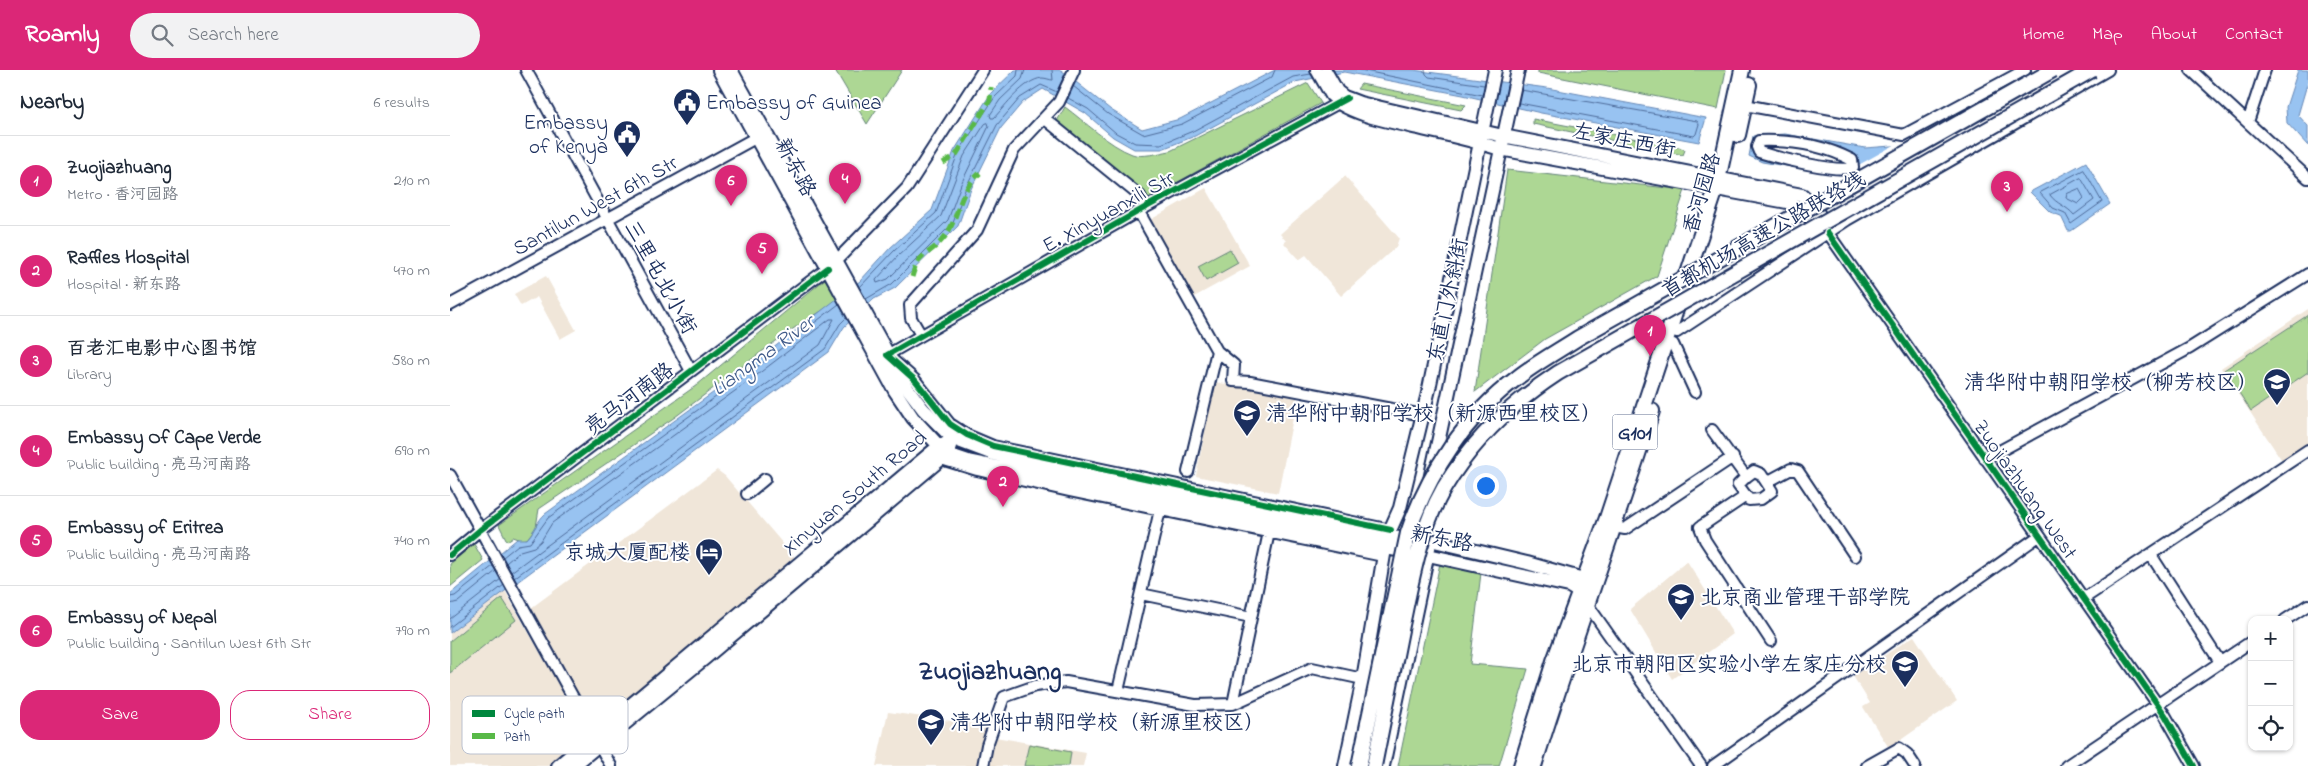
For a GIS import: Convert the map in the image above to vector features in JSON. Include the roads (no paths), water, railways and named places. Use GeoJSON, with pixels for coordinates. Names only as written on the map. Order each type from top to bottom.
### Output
{"type":"FeatureCollection","features":[{"type":"Feature","properties":{"kind":"highway","name":"G101"},"geometry":{"type":"LineString","coordinates":[[1740,112],[1742,70]]}},
{"type":"Feature","properties":{"kind":"highway","name":"香河园路"},"geometry":{"type":"LineString","coordinates":[[1586,584],[1614,527],[1722,185],[1752,70]]}},
{"type":"Feature","properties":{"kind":"highway","name":"首都机场高速公路联络线"},"geometry":{"type":"LineString","coordinates":[[1359,766],[1408,532],[1419,501],[1438,468],[1477,414],[1515,379],[1562,348],[2053,70]]}},
{"type":"Feature","properties":{"kind":"highway","name":"首都机场高速公路联络线"},"geometry":{"type":"LineString","coordinates":[[1374,766],[1415,563],[1430,518],[1444,489],[1464,458],[1510,408],[1558,373],[2092,70]]}},
{"type":"Feature","properties":{"kind":"highway","name":"香河园路"},"geometry":{"type":"LineString","coordinates":[[1586,584],[1722,185]]}},
{"type":"Feature","properties":{"kind":"highway","name":"G101"},"geometry":{"type":"LineString","coordinates":[[1534,766],[1565,665],[1588,605],[1586,584]]}},
{"type":"Feature","properties":{"kind":"highway","name":"G101"},"geometry":{"type":"LineString","coordinates":[[1520,766],[1554,661],[1586,584]]}},
{"type":"Feature","properties":{"kind":"main road","name":"新东路"},"geometry":{"type":"LineString","coordinates":[[719,70],[832,265]]}},
{"type":"Feature","properties":{"kind":"main road","name":"新东路"},"geometry":{"type":"LineString","coordinates":[[731,70],[865,326]]}},
{"type":"Feature","properties":{"kind":"main road"},"geometry":{"type":"LineString","coordinates":[[1346,766],[1387,543],[1400,508],[1423,415],[1495,70]]}},
{"type":"Feature","properties":{"kind":"main road","name":"东直门外斜街"},"geometry":{"type":"LineString","coordinates":[[1383,766],[1428,555],[1430,540],[1428,489],[1518,70]]}},
{"type":"Feature","properties":{"kind":"main road"},"geometry":{"type":"LineString","coordinates":[[1339,97],[1349,109],[1372,116],[1481,137]]}},
{"type":"Feature","properties":{"kind":"main road","name":"左家庄西街"},"geometry":{"type":"LineString","coordinates":[[1481,137],[1503,136],[1722,185]]}},
{"type":"Feature","properties":{"kind":"main road","name":"左家庄西街"},"geometry":{"type":"LineString","coordinates":[[1481,137],[1500,149],[1722,185]]}},
{"type":"Feature","properties":{"kind":"main road","name":"Zuojiazhuang West"},"geometry":{"type":"LineString","coordinates":[[1722,185],[1787,202],[1802,210],[1828,233]]}},
{"type":"Feature","properties":{"kind":"main road"},"geometry":{"type":"LineString","coordinates":[[865,326],[905,386],[923,409],[953,439],[993,454],[1387,543]]}},
{"type":"Feature","properties":{"kind":"main road"},"geometry":{"type":"LineString","coordinates":[[865,326],[904,404],[940,452]]}},
{"type":"Feature","properties":{"kind":"main road","name":"Xinyuan South Road"},"geometry":{"type":"LineString","coordinates":[[628,713],[940,452],[953,439]]}},
{"type":"Feature","properties":{"kind":"main road","name":"新东路"},"geometry":{"type":"LineString","coordinates":[[940,452],[999,468],[1387,543],[1428,555],[1569,586],[1586,584]]}},
{"type":"Feature","properties":{"kind":"main road","name":"新东路"},"geometry":{"type":"LineString","coordinates":[[1387,543],[1430,540],[1586,584]]}},
{"type":"Feature","properties":{"kind":"main road","name":"Xinyuan South Road"},"geometry":{"type":"LineString","coordinates":[[558,766],[576,754]]}},
{"type":"Feature","properties":{"kind":"main road","name":"Xinyuan South Road"},"geometry":{"type":"LineString","coordinates":[[573,766],[584,754]]}},
{"type":"Feature","properties":{"kind":"street","name":"三里屯北小街"},"geometry":{"type":"LineString","coordinates":[[526,70],[691,371]]}},
{"type":"Feature","properties":{"kind":"street","name":"亮马河南路"},"geometry":{"type":"LineString","coordinates":[[450,555],[480,530],[832,265],[907,188],[983,70]]}},
{"type":"Feature","properties":{"kind":"street"},"geometry":{"type":"LineString","coordinates":[[1316,70],[1339,97]]}},
{"type":"Feature","properties":{"kind":"street"},"geometry":{"type":"LineString","coordinates":[[1326,70],[1339,97]]}},
{"type":"Feature","properties":{"kind":"street"},"geometry":{"type":"LineString","coordinates":[[1740,112],[1904,135],[2025,70]]}},
{"type":"Feature","properties":{"kind":"street"},"geometry":{"type":"LineString","coordinates":[[1695,392],[1675,338],[1828,233],[2108,70]]}},
{"type":"Feature","properties":{"kind":"street"},"geometry":{"type":"LineString","coordinates":[[2192,70],[2308,178]]}},
{"type":"Feature","properties":{"kind":"street"},"geometry":{"type":"LineString","coordinates":[[2245,120],[2258,70]]}},
{"type":"Feature","properties":{"kind":"street"},"geometry":{"type":"LineString","coordinates":[[2245,120],[2265,70]]}},
{"type":"Feature","properties":{"kind":"street"},"geometry":{"type":"LineString","coordinates":[[920,335],[911,318],[910,305],[977,230],[1014,150],[1059,102],[1073,73]]}},
{"type":"Feature","properties":{"kind":"street","name":"E. Xinyuanxili Str"},"geometry":{"type":"LineString","coordinates":[[886,355],[1339,97]]}},
{"type":"Feature","properties":{"kind":"street"},"geometry":{"type":"LineString","coordinates":[[1044,118],[1140,196],[1142,210],[1217,351],[1234,365],[1232,381],[1250,382],[1423,415]]}},
{"type":"Feature","properties":{"kind":"street","name":"Santilun West 6th Str"},"geometry":{"type":"LineString","coordinates":[[450,305],[757,137]]}},
{"type":"Feature","properties":{"kind":"street"},"geometry":{"type":"LineString","coordinates":[[1759,141],[1794,143],[1834,150],[1852,160],[1853,166],[1849,169],[1828,167],[1758,152],[1757,147],[1759,141]]}},
{"type":"Feature","properties":{"kind":"street","name":"Zuojiazhuang West"},"geometry":{"type":"LineString","coordinates":[[1828,233],[2157,704],[2194,766]]}},
{"type":"Feature","properties":{"kind":"street"},"geometry":{"type":"LineString","coordinates":[[1985,459],[2190,348],[2308,274]]}},
{"type":"Feature","properties":{"kind":"street"},"geometry":{"type":"LineString","coordinates":[[1188,472],[1217,351]]}},
{"type":"Feature","properties":{"kind":"street"},"geometry":{"type":"LineString","coordinates":[[886,355],[915,380],[950,424],[966,435],[994,446],[1387,543]]}},
{"type":"Feature","properties":{"kind":"street"},"geometry":{"type":"LineString","coordinates":[[1712,430],[1746,477]]}},
{"type":"Feature","properties":{"kind":"street"},"geometry":{"type":"LineString","coordinates":[[940,452],[984,472],[1269,532],[1387,543]]}},
{"type":"Feature","properties":{"kind":"street"},"geometry":{"type":"LineString","coordinates":[[2083,599],[2307,453]]}},
{"type":"Feature","properties":{"kind":"street"},"geometry":{"type":"LineString","coordinates":[[1614,527],[1625,529],[1733,457]]}},
{"type":"Feature","properties":{"kind":"street"},"geometry":{"type":"LineString","coordinates":[[1766,482],[1791,469],[1798,471],[1855,556]]}},
{"type":"Feature","properties":{"kind":"street"},"geometry":{"type":"LineString","coordinates":[[1754,471],[1761,474],[1766,482],[1772,491],[1761,498],[1749,500],[1738,485],[1754,471]]}},
{"type":"Feature","properties":{"kind":"street"},"geometry":{"type":"LineString","coordinates":[[450,476],[572,696]]}},
{"type":"Feature","properties":{"kind":"street"},"geometry":{"type":"LineString","coordinates":[[747,494],[765,479]]}},
{"type":"Feature","properties":{"kind":"street"},"geometry":{"type":"LineString","coordinates":[[1746,496],[1700,527],[1705,540],[1771,641]]}},
{"type":"Feature","properties":{"kind":"street"},"geometry":{"type":"LineString","coordinates":[[1121,691],[1162,510]]}},
{"type":"Feature","properties":{"kind":"street"},"geometry":{"type":"LineString","coordinates":[[1233,704],[1269,532]]}},
{"type":"Feature","properties":{"kind":"street"},"geometry":{"type":"LineString","coordinates":[[1713,766],[2039,536]]}},
{"type":"Feature","properties":{"kind":"street"},"geometry":{"type":"LineString","coordinates":[[2151,555],[2220,662]]}},
{"type":"Feature","properties":{"kind":"street"},"geometry":{"type":"LineString","coordinates":[[1586,584],[1588,605],[1701,766]]}},
{"type":"Feature","properties":{"kind":"street"},"geometry":{"type":"LineString","coordinates":[[1143,595],[1251,617]]}},
{"type":"Feature","properties":{"kind":"street"},"geometry":{"type":"LineString","coordinates":[[2291,616],[2308,605]]}},
{"type":"Feature","properties":{"kind":"street"},"geometry":{"type":"LineString","coordinates":[[2066,766],[2248,644]]}},
{"type":"Feature","properties":{"kind":"street"},"geometry":{"type":"LineString","coordinates":[[983,766],[987,745],[1004,696],[1035,686],[1066,682],[1195,705],[1233,704],[1312,668],[1363,679]]}},
{"type":"Feature","properties":{"kind":"street"},"geometry":{"type":"LineString","coordinates":[[1867,766],[1898,748],[1907,754],[1915,766]]}},
{"type":"Feature","properties":{"kind":"street"},"geometry":{"type":"LineString","coordinates":[[604,754],[611,766]]}},
{"type":"Feature","properties":{"kind":"water"},"geometry":{"type":"Polygon","coordinates":[[[1015,70],[1061,70],[1111,110],[1142,129],[1180,119],[1275,70],[1413,70],[1547,88],[1706,118],[1699,142],[1541,113],[1463,95],[1344,72],[1295,82],[1195,136],[1162,149],[1134,149],[1113,137],[1085,113],[1043,89],[1023,102],[1001,128],[971,189],[958,226],[895,288],[874,299],[844,327],[829,352],[450,633],[450,594],[517,539],[527,539],[545,514],[746,369],[860,281],[890,248],[932,210],[954,151],[991,93],[1015,70]]]}},
{"type":"Feature","properties":{"kind":"water"},"geometry":{"type":"Polygon","coordinates":[[[2046,70],[2072,70],[1912,160],[1840,175],[1762,162],[1749,156],[1753,136],[1785,134],[1865,148],[1918,144],[2046,70]],[[1759,141],[1757,147],[1759,152],[1835,168],[1853,166],[1852,160],[1819,147],[1759,141]]]}},
{"type":"Feature","properties":{"kind":"water"},"geometry":{"type":"Polygon","coordinates":[[[2298,70],[2308,70],[2308,81],[2298,115],[2308,126],[2308,146],[2287,123],[2286,107],[2298,70]]]}},
{"type":"Feature","properties":{"kind":"water"},"geometry":{"type":"Polygon","coordinates":[[[2086,162],[2110,204],[2071,231],[2068,231],[2061,216],[2050,212],[2030,192],[2086,162]]]}},
{"type":"Feature","properties":{"kind":"place","name":"Embassy of Guinea"},"geometry":{"type":"Point","coordinates":[687,126]}},
{"type":"Feature","properties":{"kind":"place","name":"Embassy of Kenya"},"geometry":{"type":"Point","coordinates":[627,158]}},
{"type":"Feature","properties":{"kind":"place","name":"Embassy Of Cape Verde"},"geometry":{"type":"Point","coordinates":[845,204]}},
{"type":"Feature","properties":{"kind":"place","name":"Embassy of Nepal"},"geometry":{"type":"Point","coordinates":[731,206]}},
{"type":"Feature","properties":{"kind":"place","name":"百老汇电影中心图书馆"},"geometry":{"type":"Point","coordinates":[2007,212]}},
{"type":"Feature","properties":{"kind":"place","name":"Embassy of Eritrea"},"geometry":{"type":"Point","coordinates":[762,274]}},
{"type":"Feature","properties":{"kind":"place","name":"Zuojiazhuang"},"geometry":{"type":"Point","coordinates":[1650,356]}},
{"type":"Feature","properties":{"kind":"place","name":"清华附中朝阳学校（柳芳校区）"},"geometry":{"type":"Point","coordinates":[2277,406]}},
{"type":"Feature","properties":{"kind":"place","name":"清华附中朝阳学校（新源西里校区）"},"geometry":{"type":"Point","coordinates":[1247,437]}},
{"type":"Feature","properties":{"kind":"place","name":"Raffles Hospital"},"geometry":{"type":"Point","coordinates":[1003,507]}},
{"type":"Feature","properties":{"kind":"place","name":"京城大厦配楼"},"geometry":{"type":"Point","coordinates":[709,576]}},
{"type":"Feature","properties":{"kind":"place","name":"北京商业管理干部学院"},"geometry":{"type":"Point","coordinates":[1681,621]}},
{"type":"Feature","properties":{"kind":"place","name":"北京市朝阳区实验小学左家庄分校"},"geometry":{"type":"Point","coordinates":[1905,688]}},
{"type":"Feature","properties":{"kind":"place","name":"清华附中朝阳学校（新源里校区）"},"geometry":{"type":"Point","coordinates":[931,746]}},
{"type":"Feature","properties":{"kind":"district","name":"Zuojiazhuang"},"geometry":{"type":"Point","coordinates":[990,670]}},
{"type":"Feature","properties":{"kind":"water label","name":"Liangma River"},"geometry":{"type":"Point","coordinates":[762,354]}}]}
